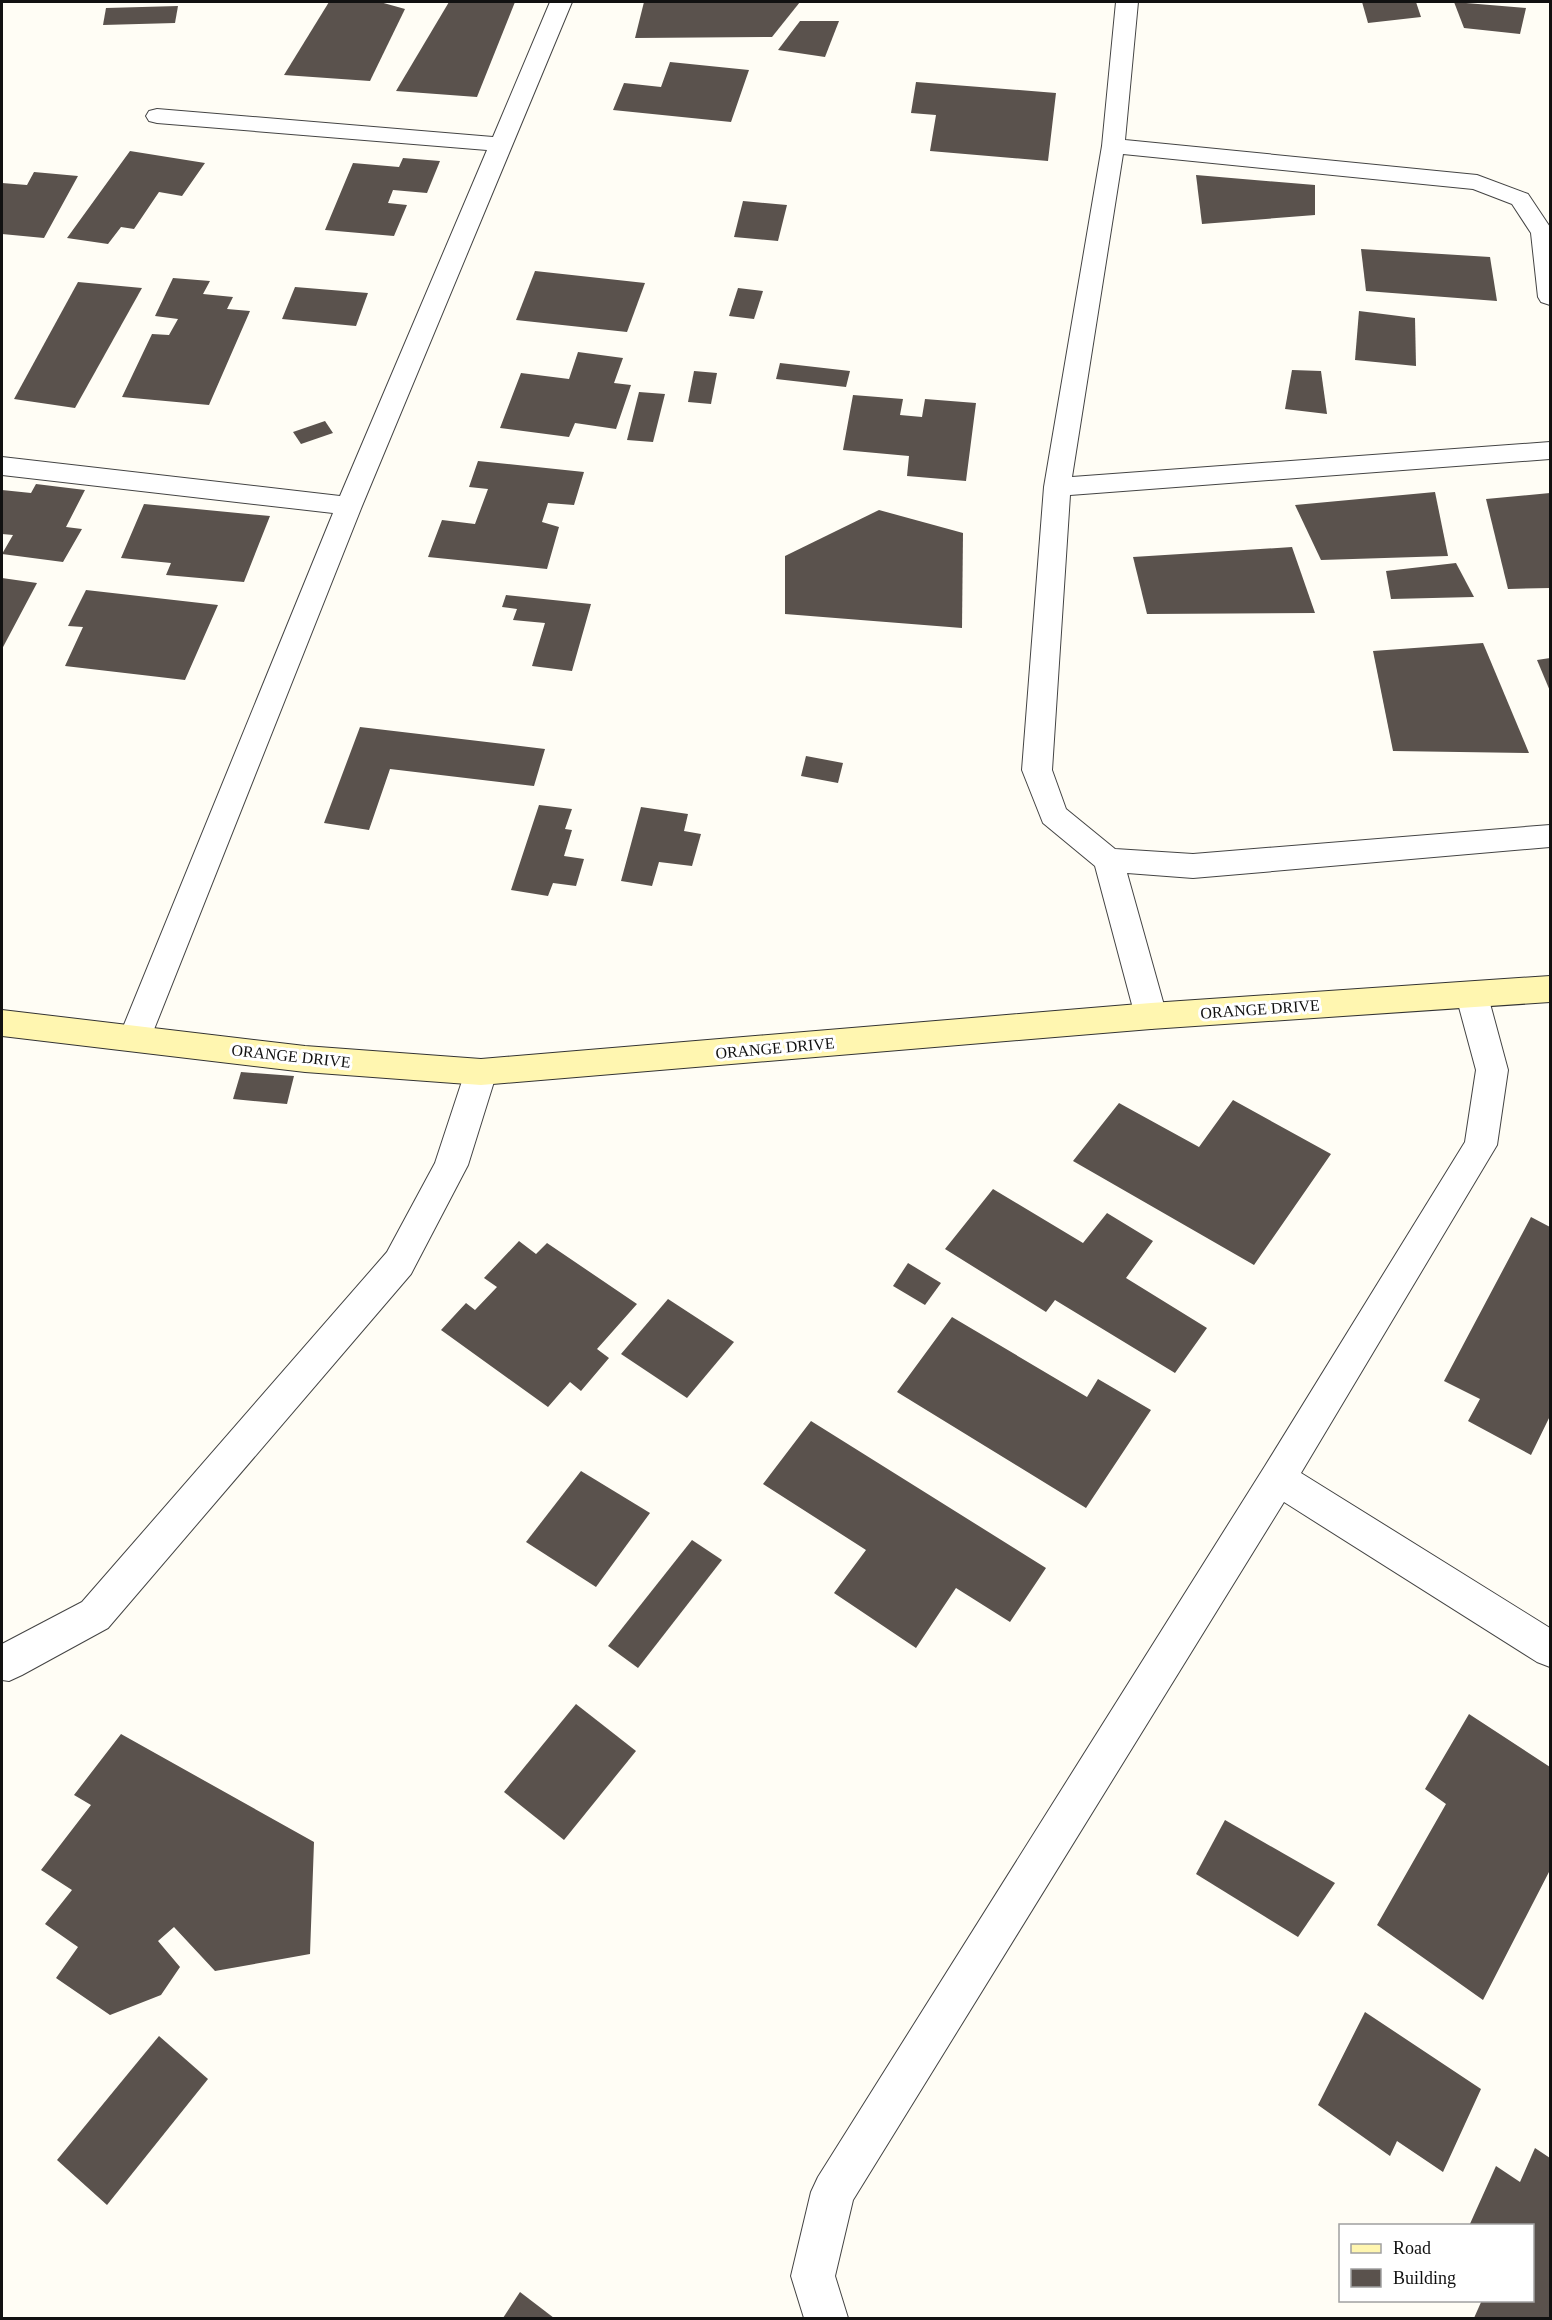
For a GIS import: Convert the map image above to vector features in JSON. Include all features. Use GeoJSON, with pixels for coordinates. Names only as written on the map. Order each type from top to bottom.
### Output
{"type":"FeatureCollection","features":[{"type":"Feature","properties":{"kind":"street"},"geometry":{"type":"LineString","coordinates":[[135,1037],[349,506],[561,2]]}},
{"type":"Feature","properties":{"kind":"street"},"geometry":{"type":"LineString","coordinates":[[1127,2],[1113,146],[1057,488],[1036,770],[1053,815],[1108,860],[1193,866],[1551,836]]}},
{"type":"Feature","properties":{"kind":"street"},"geometry":{"type":"LineString","coordinates":[[157,116],[500,144]]}},
{"type":"Feature","properties":{"kind":"street"},"geometry":{"type":"LineString","coordinates":[[1113,146],[1477,182],[1520,199],[1543,233],[1551,297]]}},
{"type":"Feature","properties":{"kind":"street"},"geometry":{"type":"LineString","coordinates":[[1057,488],[1551,450]]}},
{"type":"Feature","properties":{"kind":"street"},"geometry":{"type":"LineString","coordinates":[[2,466],[349,506]]}},
{"type":"Feature","properties":{"kind":"street"},"geometry":{"type":"LineString","coordinates":[[1108,860],[1151,1016]]}},
{"type":"Feature","properties":{"kind":"street","name":"ORANGE DRIVE"},"geometry":{"type":"LineString","coordinates":[[2,1023],[305,1059],[481,1072],[1151,1016],[1551,990]]}},
{"type":"Feature","properties":{"kind":"street"},"geometry":{"type":"LineString","coordinates":[[826,2319],[813,2276],[833,2192],[1278,1478],[1481,1145],[1492,1070],[1472,996]]}},
{"type":"Feature","properties":{"kind":"street"},"geometry":{"type":"LineString","coordinates":[[2,1662],[9,1662],[95,1615],[399,1263],[451,1165],[481,1072]]}},
{"type":"Feature","properties":{"kind":"street"},"geometry":{"type":"LineString","coordinates":[[1278,1478],[1551,1648]]}},
{"type":"Feature","properties":{"kind":"building"},"geometry":{"type":"Polygon","coordinates":[[[329,2],[380,2],[405,9],[370,81],[284,75],[329,2]]]}},
{"type":"Feature","properties":{"kind":"building"},"geometry":{"type":"Polygon","coordinates":[[[449,2],[515,2],[477,97],[396,91],[449,2]]]}},
{"type":"Feature","properties":{"kind":"building"},"geometry":{"type":"Polygon","coordinates":[[[644,2],[800,2],[772,37],[635,38],[644,2]]]}},
{"type":"Feature","properties":{"kind":"building"},"geometry":{"type":"Polygon","coordinates":[[[1362,2],[1416,2],[1421,17],[1368,23],[1362,2]]]}},
{"type":"Feature","properties":{"kind":"building"},"geometry":{"type":"Polygon","coordinates":[[[1454,2],[1526,8],[1520,34],[1464,28],[1454,2]]]}},
{"type":"Feature","properties":{"kind":"building"},"geometry":{"type":"Polygon","coordinates":[[[178,6],[175,23],[103,25],[106,8],[178,6]]]}},
{"type":"Feature","properties":{"kind":"building"},"geometry":{"type":"Polygon","coordinates":[[[800,21],[839,21],[825,57],[778,50],[800,21]]]}},
{"type":"Feature","properties":{"kind":"building"},"geometry":{"type":"Polygon","coordinates":[[[670,62],[749,70],[731,122],[613,110],[624,83],[661,87],[670,62]]]}},
{"type":"Feature","properties":{"kind":"building"},"geometry":{"type":"Polygon","coordinates":[[[916,82],[1056,93],[1048,161],[930,151],[936,115],[911,113],[916,82]]]}},
{"type":"Feature","properties":{"kind":"building"},"geometry":{"type":"Polygon","coordinates":[[[130,151],[205,163],[182,196],[159,192],[134,229],[121,227],[108,244],[67,238],[130,151]]]}},
{"type":"Feature","properties":{"kind":"building"},"geometry":{"type":"Polygon","coordinates":[[[403,158],[440,161],[427,193],[393,190],[388,203],[407,205],[394,236],[325,230],[353,163],[399,167],[403,158]]]}},
{"type":"Feature","properties":{"kind":"building"},"geometry":{"type":"Polygon","coordinates":[[[34,172],[78,176],[44,238],[2,234],[2,183],[27,185],[34,172]]]}},
{"type":"Feature","properties":{"kind":"building"},"geometry":{"type":"Polygon","coordinates":[[[1196,175],[1315,185],[1315,215],[1202,224],[1196,175]]]}},
{"type":"Feature","properties":{"kind":"building"},"geometry":{"type":"Polygon","coordinates":[[[743,201],[787,205],[778,241],[734,237],[743,201]]]}},
{"type":"Feature","properties":{"kind":"building"},"geometry":{"type":"Polygon","coordinates":[[[1361,249],[1490,257],[1497,301],[1366,291],[1361,249]]]}},
{"type":"Feature","properties":{"kind":"building"},"geometry":{"type":"Polygon","coordinates":[[[535,271],[645,283],[627,332],[516,320],[535,271]]]}},
{"type":"Feature","properties":{"kind":"building"},"geometry":{"type":"Polygon","coordinates":[[[173,278],[210,281],[203,294],[233,297],[227,309],[250,311],[209,405],[122,397],[152,334],[169,335],[178,319],[155,316],[173,278]]]}},
{"type":"Feature","properties":{"kind":"building"},"geometry":{"type":"Polygon","coordinates":[[[78,282],[142,288],[75,408],[14,399],[78,282]]]}},
{"type":"Feature","properties":{"kind":"building"},"geometry":{"type":"Polygon","coordinates":[[[295,287],[368,293],[356,326],[282,319],[295,287]]]}},
{"type":"Feature","properties":{"kind":"building"},"geometry":{"type":"Polygon","coordinates":[[[738,288],[763,291],[754,319],[729,316],[738,288]]]}},
{"type":"Feature","properties":{"kind":"building"},"geometry":{"type":"Polygon","coordinates":[[[1359,311],[1415,318],[1416,366],[1355,360],[1359,311]]]}},
{"type":"Feature","properties":{"kind":"building"},"geometry":{"type":"Polygon","coordinates":[[[578,352],[623,358],[614,383],[631,385],[616,429],[575,423],[569,437],[500,428],[521,373],[569,379],[578,352]]]}},
{"type":"Feature","properties":{"kind":"building"},"geometry":{"type":"Polygon","coordinates":[[[780,363],[850,371],[846,387],[776,379],[780,363]]]}},
{"type":"Feature","properties":{"kind":"building"},"geometry":{"type":"Polygon","coordinates":[[[1292,370],[1321,371],[1327,414],[1285,409],[1292,370]]]}},
{"type":"Feature","properties":{"kind":"building"},"geometry":{"type":"Polygon","coordinates":[[[694,371],[717,373],[711,404],[688,402],[694,371]]]}},
{"type":"Feature","properties":{"kind":"building"},"geometry":{"type":"Polygon","coordinates":[[[639,392],[665,394],[653,442],[627,440],[639,392]]]}},
{"type":"Feature","properties":{"kind":"building"},"geometry":{"type":"Polygon","coordinates":[[[853,395],[903,399],[900,415],[922,417],[925,399],[976,403],[966,481],[907,476],[909,456],[843,450],[853,395]]]}},
{"type":"Feature","properties":{"kind":"building"},"geometry":{"type":"Polygon","coordinates":[[[325,421],[333,433],[301,444],[293,432],[325,421]]]}},
{"type":"Feature","properties":{"kind":"building"},"geometry":{"type":"Polygon","coordinates":[[[478,461],[584,472],[574,505],[548,503],[542,522],[559,527],[547,569],[428,557],[442,520],[475,524],[488,489],[469,487],[478,461]]]}},
{"type":"Feature","properties":{"kind":"building"},"geometry":{"type":"Polygon","coordinates":[[[36,484],[85,490],[66,527],[82,529],[63,562],[2,554],[13,535],[2,534],[2,490],[31,493],[36,484]]]}},
{"type":"Feature","properties":{"kind":"building"},"geometry":{"type":"Polygon","coordinates":[[[1435,492],[1448,556],[1321,560],[1295,505],[1435,492]]]}},
{"type":"Feature","properties":{"kind":"building"},"geometry":{"type":"Polygon","coordinates":[[[1550,493],[1550,588],[1508,589],[1486,499],[1550,493]]]}},
{"type":"Feature","properties":{"kind":"building"},"geometry":{"type":"Polygon","coordinates":[[[144,504],[270,516],[244,582],[166,575],[171,563],[121,558],[144,504]]]}},
{"type":"Feature","properties":{"kind":"building"},"geometry":{"type":"Polygon","coordinates":[[[879,510],[963,533],[962,628],[785,614],[785,556],[879,510]]]}},
{"type":"Feature","properties":{"kind":"building"},"geometry":{"type":"Polygon","coordinates":[[[1292,547],[1315,613],[1147,614],[1133,557],[1292,547]]]}},
{"type":"Feature","properties":{"kind":"building"},"geometry":{"type":"Polygon","coordinates":[[[1456,563],[1474,597],[1391,599],[1386,571],[1456,563]]]}},
{"type":"Feature","properties":{"kind":"building"},"geometry":{"type":"Polygon","coordinates":[[[2,578],[37,583],[2,649],[2,578]]]}},
{"type":"Feature","properties":{"kind":"building"},"geometry":{"type":"Polygon","coordinates":[[[86,590],[218,605],[185,680],[65,666],[83,627],[68,626],[86,590]]]}},
{"type":"Feature","properties":{"kind":"building"},"geometry":{"type":"Polygon","coordinates":[[[506,595],[591,604],[572,671],[532,666],[545,623],[513,620],[517,609],[502,607],[506,595]]]}},
{"type":"Feature","properties":{"kind":"building"},"geometry":{"type":"Polygon","coordinates":[[[1483,643],[1529,753],[1393,751],[1373,651],[1483,643]]]}},
{"type":"Feature","properties":{"kind":"building"},"geometry":{"type":"Polygon","coordinates":[[[1550,658],[1550,691],[1537,660],[1550,658]]]}},
{"type":"Feature","properties":{"kind":"building"},"geometry":{"type":"Polygon","coordinates":[[[360,727],[545,749],[534,786],[390,769],[369,830],[324,823],[360,727]]]}},
{"type":"Feature","properties":{"kind":"building"},"geometry":{"type":"Polygon","coordinates":[[[806,756],[843,763],[838,783],[801,776],[806,756]]]}},
{"type":"Feature","properties":{"kind":"building"},"geometry":{"type":"Polygon","coordinates":[[[539,805],[572,809],[565,829],[572,830],[564,856],[584,859],[576,886],[553,883],[548,896],[511,890],[539,805]]]}},
{"type":"Feature","properties":{"kind":"building"},"geometry":{"type":"Polygon","coordinates":[[[641,807],[688,814],[684,831],[701,834],[692,866],[659,862],[652,886],[621,881],[641,807]]]}},
{"type":"Feature","properties":{"kind":"building"},"geometry":{"type":"Polygon","coordinates":[[[241,1072],[294,1076],[287,1104],[233,1099],[241,1072]]]}},
{"type":"Feature","properties":{"kind":"building"},"geometry":{"type":"Polygon","coordinates":[[[1233,1100],[1331,1154],[1254,1265],[1073,1161],[1119,1103],[1199,1147],[1233,1100]]]}},
{"type":"Feature","properties":{"kind":"building"},"geometry":{"type":"Polygon","coordinates":[[[993,1189],[1083,1243],[1107,1213],[1153,1241],[1126,1278],[1207,1328],[1175,1373],[1055,1300],[1046,1312],[945,1249],[993,1189]]]}},
{"type":"Feature","properties":{"kind":"building"},"geometry":{"type":"Polygon","coordinates":[[[1531,1217],[1550,1227],[1550,1416],[1531,1455],[1468,1421],[1480,1399],[1444,1381],[1531,1217]]]}},
{"type":"Feature","properties":{"kind":"building"},"geometry":{"type":"Polygon","coordinates":[[[519,1241],[536,1254],[547,1243],[637,1304],[597,1349],[609,1358],[581,1391],[570,1382],[548,1407],[441,1330],[466,1303],[475,1310],[497,1287],[484,1278],[519,1241]]]}},
{"type":"Feature","properties":{"kind":"building"},"geometry":{"type":"Polygon","coordinates":[[[908,1263],[941,1283],[925,1305],[893,1286],[908,1263]]]}},
{"type":"Feature","properties":{"kind":"building"},"geometry":{"type":"Polygon","coordinates":[[[668,1299],[734,1342],[687,1398],[621,1354],[668,1299]]]}},
{"type":"Feature","properties":{"kind":"building"},"geometry":{"type":"Polygon","coordinates":[[[952,1317],[1087,1397],[1098,1379],[1151,1410],[1086,1508],[897,1392],[952,1317]]]}},
{"type":"Feature","properties":{"kind":"building"},"geometry":{"type":"Polygon","coordinates":[[[811,1421],[1046,1568],[1010,1622],[956,1588],[916,1648],[834,1593],[866,1550],[763,1484],[811,1421]]]}},
{"type":"Feature","properties":{"kind":"building"},"geometry":{"type":"Polygon","coordinates":[[[581,1471],[650,1513],[596,1587],[526,1542],[581,1471]]]}},
{"type":"Feature","properties":{"kind":"building"},"geometry":{"type":"Polygon","coordinates":[[[692,1540],[722,1560],[638,1668],[608,1646],[692,1540]]]}},
{"type":"Feature","properties":{"kind":"building"},"geometry":{"type":"Polygon","coordinates":[[[576,1704],[636,1751],[564,1840],[504,1792],[576,1704]]]}},
{"type":"Feature","properties":{"kind":"building"},"geometry":{"type":"Polygon","coordinates":[[[1469,1714],[1550,1767],[1550,1870],[1483,2000],[1377,1925],[1446,1804],[1425,1789],[1469,1714]]]}},
{"type":"Feature","properties":{"kind":"building"},"geometry":{"type":"Polygon","coordinates":[[[121,1734],[314,1842],[310,1954],[215,1971],[174,1927],[158,1941],[180,1967],[161,1995],[110,2015],[56,1978],[78,1947],[45,1924],[72,1890],[41,1870],[91,1805],[74,1795],[121,1734]]]}},
{"type":"Feature","properties":{"kind":"building"},"geometry":{"type":"Polygon","coordinates":[[[1225,1820],[1335,1883],[1298,1937],[1196,1874],[1225,1820]]]}},
{"type":"Feature","properties":{"kind":"building"},"geometry":{"type":"Polygon","coordinates":[[[1365,2012],[1481,2089],[1443,2172],[1397,2141],[1390,2156],[1318,2105],[1365,2012]]]}},
{"type":"Feature","properties":{"kind":"building"},"geometry":{"type":"Polygon","coordinates":[[[159,2036],[208,2079],[107,2205],[57,2160],[159,2036]]]}},
{"type":"Feature","properties":{"kind":"building"},"geometry":{"type":"Polygon","coordinates":[[[1535,2148],[1550,2158],[1550,2318],[1474,2318],[1481,2302],[1534,2302],[1534,2224],[1470,2224],[1496,2166],[1520,2182],[1535,2148]]]}},
{"type":"Feature","properties":{"kind":"building"},"geometry":{"type":"Polygon","coordinates":[[[520,2292],[554,2318],[503,2318],[520,2292]]]}}]}
